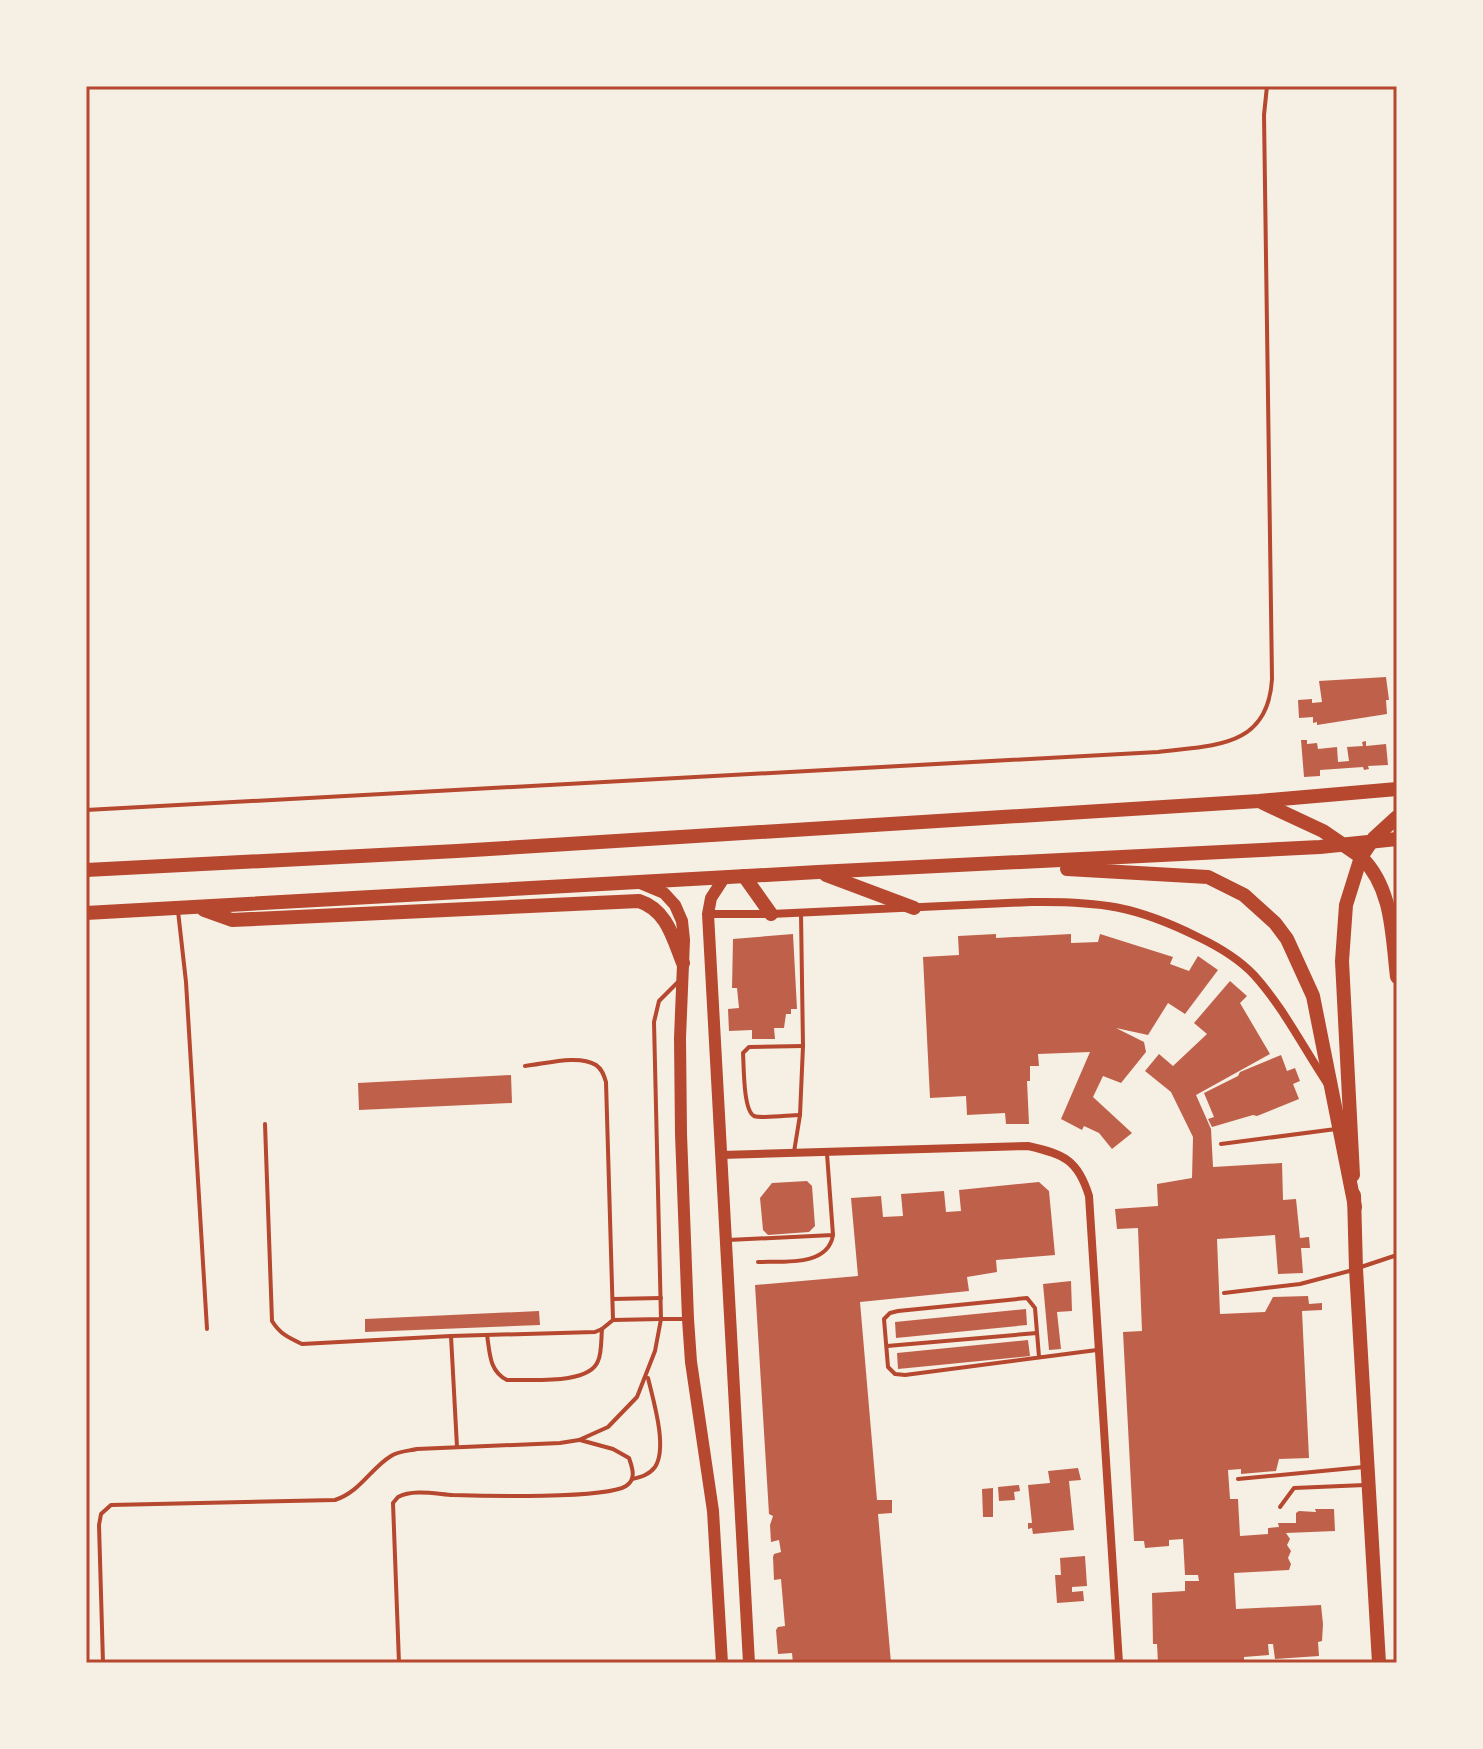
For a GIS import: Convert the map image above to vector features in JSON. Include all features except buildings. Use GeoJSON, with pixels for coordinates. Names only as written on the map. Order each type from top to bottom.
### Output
{"type":"FeatureCollection","features":[{"type":"Feature","properties":{"kind":"main road"},"geometry":{"type":"LineString","coordinates":[[86,870],[457,851],[1259,801],[1397,789]]}},
{"type":"Feature","properties":{"kind":"main road"},"geometry":{"type":"LineString","coordinates":[[1259,801],[1323,831],[1361,857],[1385,896],[1397,977]]}},
{"type":"Feature","properties":{"kind":"main road"},"geometry":{"type":"LineString","coordinates":[[1379,1663],[1367,1485],[1355,1207],[1344,1128],[1343,938],[1346,905],[1361,857],[1374,838],[1397,817]]}},
{"type":"Feature","properties":{"kind":"main road"},"geometry":{"type":"LineString","coordinates":[[86,913],[1320,847],[1397,839]]}},
{"type":"Feature","properties":{"kind":"main road"},"geometry":{"type":"LineString","coordinates":[[983,865],[1188,875],[1216,880],[1244,895],[1262,909],[1287,939],[1305,975],[1319,1025],[1329,1086],[1344,1128]]}},
{"type":"Feature","properties":{"kind":"main road"},"geometry":{"type":"LineString","coordinates":[[818,872],[914,908]]}},
{"type":"Feature","properties":{"kind":"main road"},"geometry":{"type":"LineString","coordinates":[[744,876],[771,914]]}},
{"type":"Feature","properties":{"kind":"main road"},"geometry":{"type":"LineString","coordinates":[[724,878],[711,898],[708,914],[749,1663]]}},
{"type":"Feature","properties":{"kind":"main road"},"geometry":{"type":"LineString","coordinates":[[640,883],[664,893],[675,905],[682,921],[681,1134],[688,1319],[691,1362],[713,1511],[722,1663]]}},
{"type":"Feature","properties":{"kind":"main road"},"geometry":{"type":"LineString","coordinates":[[197,907],[232,920],[639,901],[653,905],[664,918],[683,970]]}},
{"type":"Feature","properties":{"kind":"street"},"geometry":{"type":"LineString","coordinates":[[708,914],[1069,901],[1128,908],[1169,922],[1236,958],[1276,1002],[1329,1086]]}},
{"type":"Feature","properties":{"kind":"street"},"geometry":{"type":"LineString","coordinates":[[721,1155],[1028,1146],[1052,1151],[1073,1162],[1083,1177],[1089,1196],[1119,1663]]}},
{"type":"Feature","properties":{"kind":"lane"},"geometry":{"type":"LineString","coordinates":[[86,810],[1158,752],[1228,743],[1244,734],[1262,720],[1271,701],[1272,679],[1264,115],[1267,86]]}},
{"type":"Feature","properties":{"kind":"lane"},"geometry":{"type":"LineString","coordinates":[[177,908],[186,982],[207,1329]]}},
{"type":"Feature","properties":{"kind":"lane"},"geometry":{"type":"LineString","coordinates":[[794,1152],[800,1115],[803,1046],[801,912]]}},
{"type":"Feature","properties":{"kind":"lane"},"geometry":{"type":"LineString","coordinates":[[579,1440],[608,1427],[637,1397],[647,1376],[661,1319],[654,1022],[659,1001],[683,970]]}},
{"type":"Feature","properties":{"kind":"lane"},"geometry":{"type":"LineString","coordinates":[[800,1115],[757,1116],[751,1113],[746,1103],[743,1053],[749,1047],[803,1046]]}},
{"type":"Feature","properties":{"kind":"lane"},"geometry":{"type":"LineString","coordinates":[[525,1066],[582,1061],[601,1069],[606,1082],[613,1320]]}},
{"type":"Feature","properties":{"kind":"lane"},"geometry":{"type":"LineString","coordinates":[[265,1124],[272,1321],[278,1330],[302,1344],[595,1332],[613,1320],[688,1319]]}},
{"type":"Feature","properties":{"kind":"lane"},"geometry":{"type":"LineString","coordinates":[[1221,1144],[1344,1128]]}},
{"type":"Feature","properties":{"kind":"lane"},"geometry":{"type":"LineString","coordinates":[[758,1262],[813,1259],[826,1252],[833,1235],[827,1152]]}},
{"type":"Feature","properties":{"kind":"lane"},"geometry":{"type":"LineString","coordinates":[[725,1241],[833,1235]]}},
{"type":"Feature","properties":{"kind":"lane"},"geometry":{"type":"LineString","coordinates":[[1224,1293],[1300,1284],[1397,1255]]}},
{"type":"Feature","properties":{"kind":"lane"},"geometry":{"type":"LineString","coordinates":[[613,1299],[661,1298]]}},
{"type":"Feature","properties":{"kind":"lane"},"geometry":{"type":"LineString","coordinates":[[1039,1357],[1035,1308],[1027,1298],[890,1313],[884,1319],[888,1367],[895,1374],[905,1375],[1099,1349]]}},
{"type":"Feature","properties":{"kind":"lane"},"geometry":{"type":"LineString","coordinates":[[487,1335],[493,1368],[507,1380],[578,1377],[592,1371],[599,1359],[602,1329]]}},
{"type":"Feature","properties":{"kind":"lane"},"geometry":{"type":"LineString","coordinates":[[887,1346],[1037,1333]]}},
{"type":"Feature","properties":{"kind":"lane"},"geometry":{"type":"LineString","coordinates":[[451,1336],[457,1447]]}},
{"type":"Feature","properties":{"kind":"lane"},"geometry":{"type":"LineString","coordinates":[[632,1479],[646,1475],[659,1456],[657,1415],[647,1376]]}},
{"type":"Feature","properties":{"kind":"lane"},"geometry":{"type":"LineString","coordinates":[[103,1663],[99,1525],[101,1514],[111,1505],[335,1500],[359,1488],[395,1453],[417,1449],[579,1440],[613,1449],[629,1458],[633,1470],[632,1479],[626,1487],[600,1492],[509,1496],[414,1493],[398,1497],[393,1503],[399,1663]]}},
{"type":"Feature","properties":{"kind":"lane"},"geometry":{"type":"LineString","coordinates":[[1238,1479],[1367,1467]]}},
{"type":"Feature","properties":{"kind":"lane"},"geometry":{"type":"LineString","coordinates":[[1280,1507],[1294,1488],[1367,1485]]}}]}
